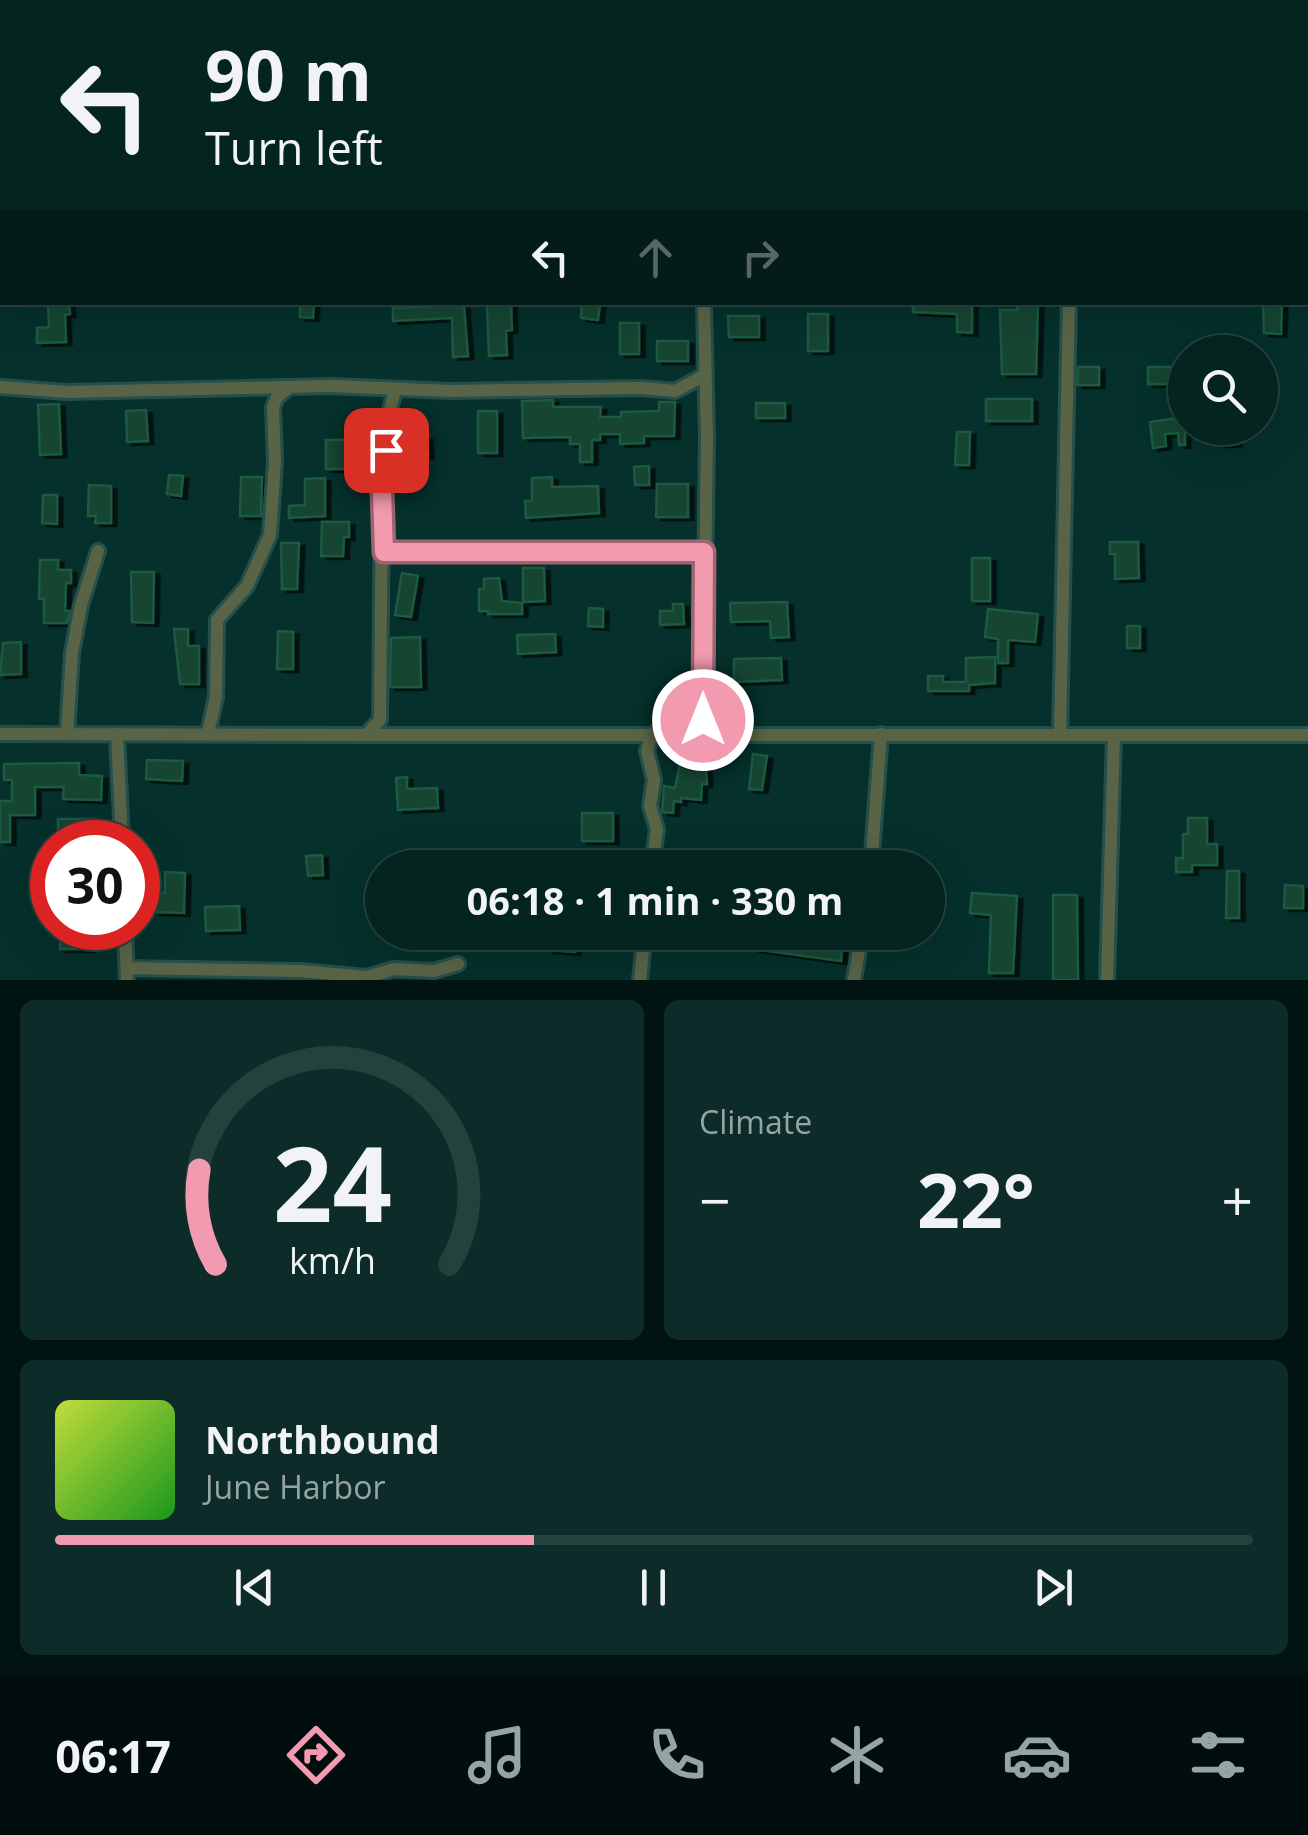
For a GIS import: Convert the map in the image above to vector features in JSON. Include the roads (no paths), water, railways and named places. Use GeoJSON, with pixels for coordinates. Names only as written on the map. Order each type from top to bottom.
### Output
{"type":"FeatureCollection","features":[{"type":"Feature","properties":{"kind":"street"},"geometry":{"type":"LineString","coordinates":[[703,734],[704,305]]}},
{"type":"Feature","properties":{"kind":"street"},"geometry":{"type":"LineString","coordinates":[[1060,735],[1069,305]]}},
{"type":"Feature","properties":{"kind":"street"},"geometry":{"type":"LineString","coordinates":[[0,388],[67,392],[290,387],[640,388],[674,392],[705,375]]}},
{"type":"Feature","properties":{"kind":"street"},"geometry":{"type":"LineString","coordinates":[[208,733],[216,697],[217,620],[247,586],[270,535],[273,407],[290,387]]}},
{"type":"Feature","properties":{"kind":"street"},"geometry":{"type":"LineString","coordinates":[[366,736],[380,720],[382,491],[388,414],[395,390]]}},
{"type":"Feature","properties":{"kind":"street"},"geometry":{"type":"LineString","coordinates":[[68,734],[72,653],[81,605],[98,551]]}},
{"type":"Feature","properties":{"kind":"street"},"geometry":{"type":"LineString","coordinates":[[384,552],[704,552]]}},
{"type":"Feature","properties":{"kind":"street"},"geometry":{"type":"LineString","coordinates":[[0,734],[1308,736]]}},
{"type":"Feature","properties":{"kind":"street"},"geometry":{"type":"LineString","coordinates":[[117,734],[121,820]]}},
{"type":"Feature","properties":{"kind":"street"},"geometry":{"type":"LineString","coordinates":[[652,734],[648,751],[654,780],[650,806],[656,829],[654,850]]}},
{"type":"Feature","properties":{"kind":"street"},"geometry":{"type":"LineString","coordinates":[[872,850],[881,734]]}},
{"type":"Feature","properties":{"kind":"street"},"geometry":{"type":"LineString","coordinates":[[1107,980],[1114,735]]}},
{"type":"Feature","properties":{"kind":"street"},"geometry":{"type":"LineString","coordinates":[[640,980],[642,950]]}},
{"type":"Feature","properties":{"kind":"street"},"geometry":{"type":"LineString","coordinates":[[854,980],[859,950]]}},
{"type":"Feature","properties":{"kind":"street"},"geometry":{"type":"LineString","coordinates":[[127,974],[300,972],[367,977],[394,968],[434,971],[458,964]]}}]}
